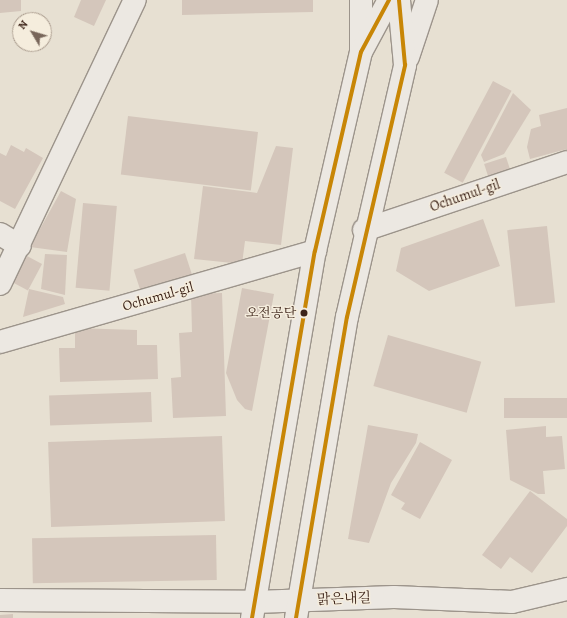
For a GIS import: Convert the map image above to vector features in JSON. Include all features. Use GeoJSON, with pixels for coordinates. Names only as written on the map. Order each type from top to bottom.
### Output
{"type":"FeatureCollection","features":[{"type":"Feature","properties":{"kind":"street"},"geometry":{"type":"LineString","coordinates":[[0,284],[20,246],[135,0]]}},
{"type":"Feature","properties":{"kind":"street"},"geometry":{"type":"LineString","coordinates":[[253,610],[315,251],[361,52],[361,0]]}},
{"type":"Feature","properties":{"kind":"street"},"geometry":{"type":"LineString","coordinates":[[361,52],[389,0]]}},
{"type":"Feature","properties":{"kind":"street"},"geometry":{"type":"LineString","coordinates":[[399,0],[405,65]]}},
{"type":"Feature","properties":{"kind":"street"},"geometry":{"type":"LineString","coordinates":[[298,609],[364,230],[405,65],[427,0]]}},
{"type":"Feature","properties":{"kind":"street","name":"Ochumul-gil"},"geometry":{"type":"LineString","coordinates":[[364,230],[567,162]]}},
{"type":"Feature","properties":{"kind":"street"},"geometry":{"type":"LineString","coordinates":[[0,234],[20,246]]}},
{"type":"Feature","properties":{"kind":"street","name":"Ochumul-gil"},"geometry":{"type":"LineString","coordinates":[[0,342],[315,251]]}},
{"type":"Feature","properties":{"kind":"street","name":"맑은내길"},"geometry":{"type":"LineString","coordinates":[[0,600],[253,610],[298,609],[394,597],[512,602],[567,589]]}},
{"type":"Feature","properties":{"kind":"building"},"geometry":{"type":"Polygon","coordinates":[[[0,0],[21,0],[21,11],[0,13],[0,0]]]}},
{"type":"Feature","properties":{"kind":"building"},"geometry":{"type":"Polygon","coordinates":[[[81,0],[106,0],[94,26],[74,17],[81,0]]]}},
{"type":"Feature","properties":{"kind":"building"},"geometry":{"type":"Polygon","coordinates":[[[182,0],[313,0],[313,12],[182,15],[182,0]]]}},
{"type":"Feature","properties":{"kind":"building"},"geometry":{"type":"Polygon","coordinates":[[[493,81],[512,91],[463,183],[444,173],[493,81]]]}},
{"type":"Feature","properties":{"kind":"building"},"geometry":{"type":"Polygon","coordinates":[[[513,93],[531,110],[504,154],[484,162],[481,155],[513,93]]]}},
{"type":"Feature","properties":{"kind":"building"},"geometry":{"type":"Polygon","coordinates":[[[567,108],[567,149],[530,159],[527,147],[531,129],[541,126],[539,115],[567,108]]]}},
{"type":"Feature","properties":{"kind":"building"},"geometry":{"type":"Polygon","coordinates":[[[128,116],[258,132],[251,191],[121,175],[128,116]]]}},
{"type":"Feature","properties":{"kind":"building"},"geometry":{"type":"Polygon","coordinates":[[[11,145],[24,152],[26,148],[43,158],[15,209],[0,201],[0,153],[6,156],[11,145]]]}},
{"type":"Feature","properties":{"kind":"building"},"geometry":{"type":"Polygon","coordinates":[[[276,146],[293,148],[281,245],[245,241],[242,264],[194,259],[203,186],[257,193],[276,146]]]}},
{"type":"Feature","properties":{"kind":"building"},"geometry":{"type":"Polygon","coordinates":[[[506,157],[511,172],[489,179],[484,164],[506,157]]]}},
{"type":"Feature","properties":{"kind":"building"},"geometry":{"type":"Polygon","coordinates":[[[61,191],[76,199],[67,252],[30,247],[61,191]]]}},
{"type":"Feature","properties":{"kind":"building"},"geometry":{"type":"Polygon","coordinates":[[[83,203],[117,206],[109,291],[76,288],[83,203]]]}},
{"type":"Feature","properties":{"kind":"building"},"geometry":{"type":"Polygon","coordinates":[[[483,219],[500,266],[429,291],[396,271],[401,248],[483,219]]]}},
{"type":"Feature","properties":{"kind":"building"},"geometry":{"type":"Polygon","coordinates":[[[547,226],[555,303],[515,307],[507,230],[547,226]]]}},
{"type":"Feature","properties":{"kind":"building"},"geometry":{"type":"Polygon","coordinates":[[[185,253],[192,274],[140,291],[134,270],[185,253]]]}},
{"type":"Feature","properties":{"kind":"building"},"geometry":{"type":"Polygon","coordinates":[[[45,254],[67,255],[65,295],[41,289],[45,254]]]}},
{"type":"Feature","properties":{"kind":"building"},"geometry":{"type":"Polygon","coordinates":[[[27,256],[42,264],[28,290],[13,282],[27,256]]]}},
{"type":"Feature","properties":{"kind":"building"},"geometry":{"type":"Polygon","coordinates":[[[242,288],[274,294],[252,411],[245,409],[237,400],[226,373],[242,288]]]}},
{"type":"Feature","properties":{"kind":"building"},"geometry":{"type":"Polygon","coordinates":[[[29,289],[63,297],[65,304],[23,317],[29,289]]]}},
{"type":"Feature","properties":{"kind":"building"},"geometry":{"type":"Polygon","coordinates":[[[222,293],[226,416],[173,418],[171,378],[181,377],[179,333],[192,332],[191,294],[222,293]]]}},
{"type":"Feature","properties":{"kind":"building"},"geometry":{"type":"Polygon","coordinates":[[[75,328],[137,330],[137,345],[157,345],[158,379],[60,382],[59,348],[75,348],[75,328]]]}},
{"type":"Feature","properties":{"kind":"building"},"geometry":{"type":"Polygon","coordinates":[[[388,335],[481,362],[467,413],[373,386],[388,335]]]}},
{"type":"Feature","properties":{"kind":"building"},"geometry":{"type":"Polygon","coordinates":[[[151,392],[152,422],[50,426],[49,396],[151,392]]]}},
{"type":"Feature","properties":{"kind":"building"},"geometry":{"type":"Polygon","coordinates":[[[504,398],[567,398],[567,418],[504,418],[504,398]]]}},
{"type":"Feature","properties":{"kind":"building"},"geometry":{"type":"Polygon","coordinates":[[[368,425],[418,434],[416,443],[391,483],[369,543],[348,539],[368,425]]]}},
{"type":"Feature","properties":{"kind":"building"},"geometry":{"type":"Polygon","coordinates":[[[546,426],[546,437],[562,436],[565,469],[543,471],[545,494],[538,494],[510,480],[506,430],[546,426]]]}},
{"type":"Feature","properties":{"kind":"building"},"geometry":{"type":"Polygon","coordinates":[[[222,436],[225,521],[51,527],[48,442],[222,436]]]}},
{"type":"Feature","properties":{"kind":"building"},"geometry":{"type":"Polygon","coordinates":[[[420,442],[452,460],[420,519],[401,509],[405,503],[391,495],[420,442]]]}},
{"type":"Feature","properties":{"kind":"building"},"geometry":{"type":"Polygon","coordinates":[[[530,491],[567,519],[567,526],[532,573],[510,557],[501,569],[482,555],[530,491]]]}},
{"type":"Feature","properties":{"kind":"building"},"geometry":{"type":"Polygon","coordinates":[[[216,535],[217,580],[33,583],[32,538],[216,535]]]}},
{"type":"Feature","properties":{"kind":"building"},"geometry":{"type":"Polygon","coordinates":[[[13,614],[13,618],[0,618],[0,615],[13,614]]]}},
{"type":"Feature","properties":{"kind":"transit line"},"geometry":{"type":"LineString","coordinates":[[252,618],[315,251],[361,52],[389,0]]}},
{"type":"Feature","properties":{"kind":"transit line"},"geometry":{"type":"LineString","coordinates":[[296,618],[347,317],[405,65],[399,0]]}},
{"type":"Feature","properties":{"kind":"place","name":"오전공단"},"geometry":{"type":"Point","coordinates":[304,313]}}]}
